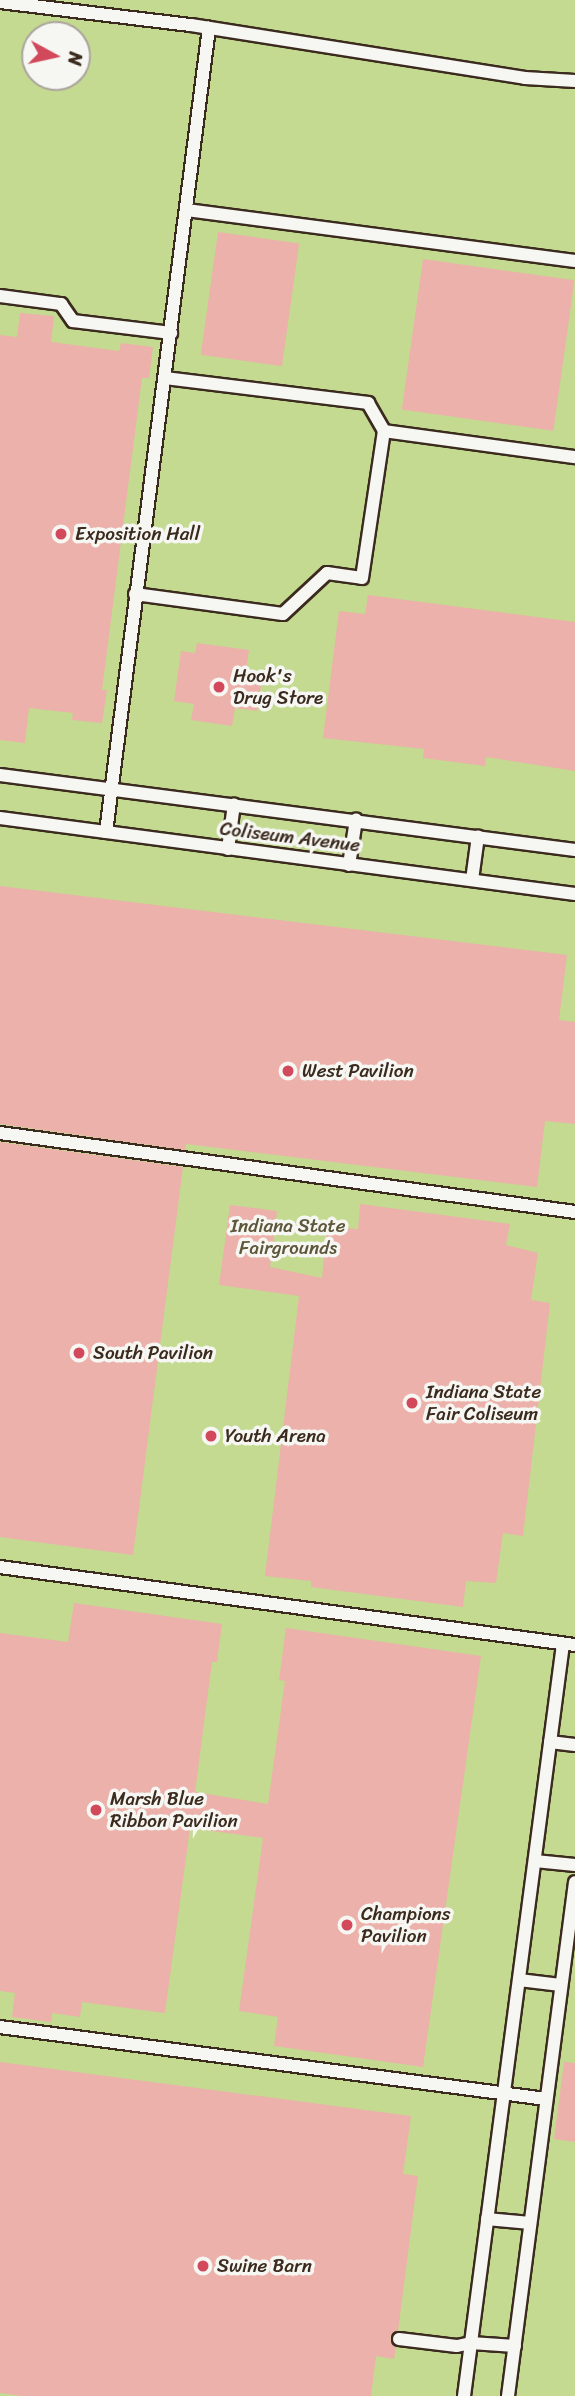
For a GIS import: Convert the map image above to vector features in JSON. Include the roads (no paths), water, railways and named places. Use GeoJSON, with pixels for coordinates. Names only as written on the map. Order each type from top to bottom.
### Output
{"type":"FeatureCollection","features":[{"type":"Feature","properties":{"kind":"lane"},"geometry":{"type":"LineString","coordinates":[[0,2],[209,28],[525,78],[575,81]]}},
{"type":"Feature","properties":{"kind":"lane"},"geometry":{"type":"LineString","coordinates":[[106,832],[209,28]]}},
{"type":"Feature","properties":{"kind":"lane"},"geometry":{"type":"LineString","coordinates":[[187,210],[575,261]]}},
{"type":"Feature","properties":{"kind":"lane"},"geometry":{"type":"LineString","coordinates":[[0,296],[61,304],[73,321],[171,332]]}},
{"type":"Feature","properties":{"kind":"lane"},"geometry":{"type":"LineString","coordinates":[[135,594],[283,614],[327,573],[362,578],[384,431],[368,403],[165,378]]}},
{"type":"Feature","properties":{"kind":"lane"},"geometry":{"type":"LineString","coordinates":[[384,431],[575,457]]}},
{"type":"Feature","properties":{"kind":"lane","name":"Coliseum Avenue"},"geometry":{"type":"LineString","coordinates":[[0,775],[575,850]]}},
{"type":"Feature","properties":{"kind":"lane"},"geometry":{"type":"LineString","coordinates":[[228,849],[234,804]]}},
{"type":"Feature","properties":{"kind":"lane","name":"Coliseum Avenue"},"geometry":{"type":"LineString","coordinates":[[0,818],[575,894]]}},
{"type":"Feature","properties":{"kind":"lane"},"geometry":{"type":"LineString","coordinates":[[349,865],[356,820]]}},
{"type":"Feature","properties":{"kind":"lane"},"geometry":{"type":"LineString","coordinates":[[472,880],[478,836]]}},
{"type":"Feature","properties":{"kind":"lane"},"geometry":{"type":"LineString","coordinates":[[0,1133],[575,1212]]}},
{"type":"Feature","properties":{"kind":"lane"},"geometry":{"type":"LineString","coordinates":[[0,1567],[569,1644],[551,1742],[464,2396]]}},
{"type":"Feature","properties":{"kind":"lane"},"geometry":{"type":"LineString","coordinates":[[551,1742],[575,1745]]}},
{"type":"Feature","properties":{"kind":"lane"},"geometry":{"type":"LineString","coordinates":[[535,1861],[575,1865]]}},
{"type":"Feature","properties":{"kind":"lane"},"geometry":{"type":"LineString","coordinates":[[508,2396],[575,1882]]}},
{"type":"Feature","properties":{"kind":"lane"},"geometry":{"type":"LineString","coordinates":[[519,1980],[561,1985]]}},
{"type":"Feature","properties":{"kind":"lane"},"geometry":{"type":"LineString","coordinates":[[0,2027],[546,2099]]}},
{"type":"Feature","properties":{"kind":"lane"},"geometry":{"type":"LineString","coordinates":[[487,2219],[530,2223]]}},
{"type":"Feature","properties":{"kind":"lane"},"geometry":{"type":"LineString","coordinates":[[399,2339],[457,2346],[471,2343],[514,2346]]}},
{"type":"Feature","properties":{"kind":"place","name":"Exposition Hall"},"geometry":{"type":"Point","coordinates":[61,534]}},
{"type":"Feature","properties":{"kind":"place","name":"Hook's Drug Store"},"geometry":{"type":"Point","coordinates":[219,687]}},
{"type":"Feature","properties":{"kind":"place","name":"West Pavilion"},"geometry":{"type":"Point","coordinates":[288,1071]}},
{"type":"Feature","properties":{"kind":"place","name":"South Pavilion"},"geometry":{"type":"Point","coordinates":[79,1353]}},
{"type":"Feature","properties":{"kind":"place","name":"Indiana State Fair Coliseum"},"geometry":{"type":"Point","coordinates":[412,1403]}},
{"type":"Feature","properties":{"kind":"place","name":"Youth Arena"},"geometry":{"type":"Point","coordinates":[211,1436]}},
{"type":"Feature","properties":{"kind":"place","name":"Marsh Blue Ribbon Pavilion"},"geometry":{"type":"Point","coordinates":[96,1810]}},
{"type":"Feature","properties":{"kind":"place","name":"Champions Pavilion"},"geometry":{"type":"Point","coordinates":[347,1925]}},
{"type":"Feature","properties":{"kind":"place","name":"Swine Barn"},"geometry":{"type":"Point","coordinates":[203,2266]}},
{"type":"Feature","properties":{"kind":"park label","name":"Indiana State Fairgrounds"},"geometry":{"type":"Point","coordinates":[288,1237]}}]}
